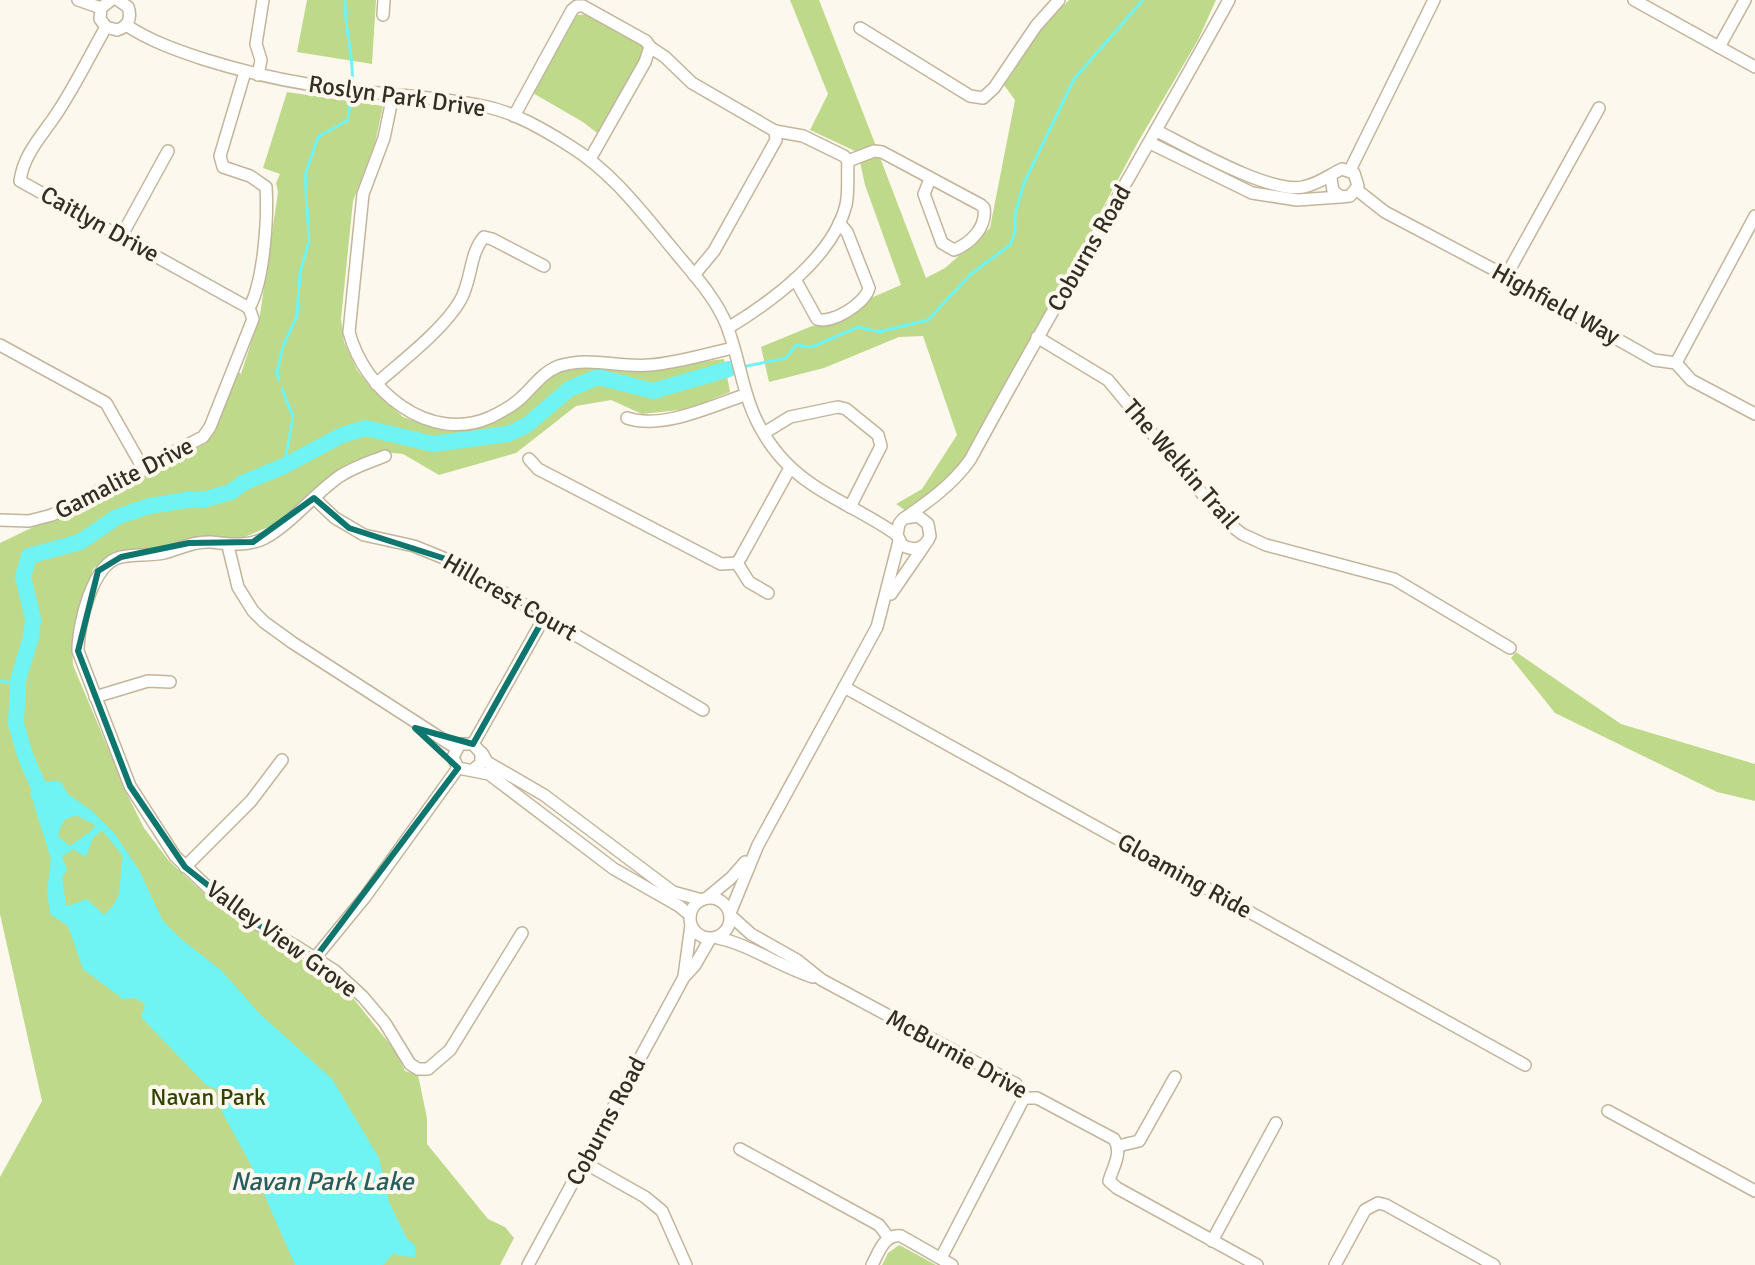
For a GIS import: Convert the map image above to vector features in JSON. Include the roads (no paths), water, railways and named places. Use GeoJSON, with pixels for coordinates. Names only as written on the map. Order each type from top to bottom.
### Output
{"type":"FeatureCollection","features":[{"type":"Feature","properties":{"kind":"street"},"geometry":{"type":"LineString","coordinates":[[78,0],[101,8]]}},
{"type":"Feature","properties":{"kind":"street"},"geometry":{"type":"LineString","coordinates":[[111,0],[101,8],[100,19],[106,27],[117,30],[126,25],[130,12],[120,0]]}},
{"type":"Feature","properties":{"kind":"street"},"geometry":{"type":"LineString","coordinates":[[258,75],[261,60],[256,44],[263,0]]}},
{"type":"Feature","properties":{"kind":"street"},"geometry":{"type":"LineString","coordinates":[[383,15],[384,0]]}},
{"type":"Feature","properties":{"kind":"street"},"geometry":{"type":"LineString","coordinates":[[563,0],[583,6],[646,41],[692,83],[775,131],[803,136],[844,156],[848,161],[846,203],[839,223],[819,253],[766,305],[728,328]]}},
{"type":"Feature","properties":{"kind":"street"},"geometry":{"type":"LineString","coordinates":[[860,28],[970,96],[983,98],[994,88],[1036,26],[1059,0]]}},
{"type":"Feature","properties":{"kind":"street","name":"Coburns Road"},"geometry":{"type":"LineString","coordinates":[[904,518],[942,491],[970,460],[1229,0]]}},
{"type":"Feature","properties":{"kind":"street"},"geometry":{"type":"LineString","coordinates":[[1350,170],[1434,0]]}},
{"type":"Feature","properties":{"kind":"street"},"geometry":{"type":"LineString","coordinates":[[1634,0],[1755,67]]}},
{"type":"Feature","properties":{"kind":"street"},"geometry":{"type":"LineString","coordinates":[[1719,47],[1745,0]]}},
{"type":"Feature","properties":{"kind":"street"},"geometry":{"type":"LineString","coordinates":[[514,116],[577,6]]}},
{"type":"Feature","properties":{"kind":"street","name":"Roslyn Park Drive"},"geometry":{"type":"LineString","coordinates":[[126,25],[142,36],[176,50],[258,75],[333,88],[484,106],[514,116],[590,159],[619,185],[715,301],[728,328],[745,395],[764,433],[790,468],[811,486],[873,518],[898,538]]}},
{"type":"Feature","properties":{"kind":"street","name":"Caitlyn Drive"},"geometry":{"type":"LineString","coordinates":[[106,27],[58,112],[28,156],[20,181],[249,308]]}},
{"type":"Feature","properties":{"kind":"street"},"geometry":{"type":"LineString","coordinates":[[590,159],[645,62],[650,47]]}},
{"type":"Feature","properties":{"kind":"street","name":"Gamalite Drive"},"geometry":{"type":"LineString","coordinates":[[0,520],[29,521],[52,515],[144,470],[203,437],[210,427],[253,319],[249,308],[257,294],[267,206],[266,187],[250,176],[223,167],[220,162],[245,72]]}},
{"type":"Feature","properties":{"kind":"street"},"geometry":{"type":"LineString","coordinates":[[393,95],[384,138],[363,194],[349,315],[352,345],[366,373],[398,404],[417,416],[441,424],[468,423],[490,418],[520,400],[541,376],[557,367],[589,361],[649,365],[733,348]]}},
{"type":"Feature","properties":{"kind":"street"},"geometry":{"type":"LineString","coordinates":[[1506,276],[1599,108]]}},
{"type":"Feature","properties":{"kind":"street"},"geometry":{"type":"LineString","coordinates":[[694,275],[714,251],[776,140],[775,131]]}},
{"type":"Feature","properties":{"kind":"street"},"geometry":{"type":"LineString","coordinates":[[1150,143],[1252,193],[1297,200],[1350,196],[1357,190],[1357,177],[1350,170],[1337,171],[1331,178],[1301,188],[1283,188],[1263,182],[1157,131]]}},
{"type":"Feature","properties":{"kind":"street"},"geometry":{"type":"LineString","coordinates":[[122,235],[168,151]]}},
{"type":"Feature","properties":{"kind":"street"},"geometry":{"type":"LineString","coordinates":[[848,161],[874,151],[882,152],[981,205],[986,211],[979,231],[958,249],[951,249],[942,243],[924,194],[930,179]]}},
{"type":"Feature","properties":{"kind":"street"},"geometry":{"type":"LineString","coordinates":[[1331,178],[1333,191],[1341,197]]}},
{"type":"Feature","properties":{"kind":"street","name":"Highfield Way"},"geometry":{"type":"LineString","coordinates":[[1357,190],[1385,212],[1654,360],[1676,363],[1691,380],[1755,414]]}},
{"type":"Feature","properties":{"kind":"street"},"geometry":{"type":"LineString","coordinates":[[1676,363],[1755,216]]}},
{"type":"Feature","properties":{"kind":"street"},"geometry":{"type":"LineString","coordinates":[[795,279],[817,319],[822,322],[829,321],[863,300],[869,288],[847,232],[839,223]]}},
{"type":"Feature","properties":{"kind":"street"},"geometry":{"type":"LineString","coordinates":[[376,384],[453,312],[463,296],[477,244],[484,237],[544,266]]}},
{"type":"Feature","properties":{"kind":"street","name":"The Welkin Trail"},"geometry":{"type":"LineString","coordinates":[[1037,337],[1108,380],[1224,520],[1242,534],[1266,545],[1394,579],[1510,648]]}},
{"type":"Feature","properties":{"kind":"street"},"geometry":{"type":"LineString","coordinates":[[0,345],[106,403],[144,470]]}},
{"type":"Feature","properties":{"kind":"street"},"geometry":{"type":"LineString","coordinates":[[627,418],[644,421],[678,417],[745,395]]}},
{"type":"Feature","properties":{"kind":"street"},"geometry":{"type":"LineString","coordinates":[[764,433],[790,417],[832,407],[846,409],[878,435],[881,446],[850,507]]}},
{"type":"Feature","properties":{"kind":"street","name":"Valley View Grove"},"geometry":{"type":"LineString","coordinates":[[385,456],[341,475],[265,538],[228,546],[211,542],[189,543],[164,553],[109,561],[98,571],[78,633],[78,651],[130,786],[152,824],[185,867],[219,898],[335,971],[363,997],[401,1046],[410,1064],[418,1069],[428,1069],[450,1050],[522,933]]}},
{"type":"Feature","properties":{"kind":"street"},"geometry":{"type":"LineString","coordinates":[[529,459],[538,469],[721,564],[737,563]]}},
{"type":"Feature","properties":{"kind":"street"},"geometry":{"type":"LineString","coordinates":[[737,563],[790,468]]}},
{"type":"Feature","properties":{"kind":"street","name":"Coburns Road"},"geometry":{"type":"LineString","coordinates":[[930,530],[931,513],[942,491]]}},
{"type":"Feature","properties":{"kind":"street","name":"Hillcrest Court"},"geometry":{"type":"LineString","coordinates":[[314,498],[349,528],[364,535],[414,546],[446,559],[703,710]]}},
{"type":"Feature","properties":{"kind":"street","name":"Roslyn Park Drive"},"geometry":{"type":"LineString","coordinates":[[873,518],[892,521],[904,518]]}},
{"type":"Feature","properties":{"kind":"street"},"geometry":{"type":"LineString","coordinates":[[458,768],[489,774],[614,869],[679,906],[698,935],[714,938],[728,929],[730,914],[758,845],[877,627],[904,518],[924,519],[930,530],[924,546],[883,606]]}},
{"type":"Feature","properties":{"kind":"street"},"geometry":{"type":"LineString","coordinates":[[898,538],[902,545],[913,550],[924,546]]}},
{"type":"Feature","properties":{"kind":"street"},"geometry":{"type":"LineString","coordinates":[[228,546],[238,587],[264,622],[456,748]]}},
{"type":"Feature","properties":{"kind":"street"},"geometry":{"type":"LineString","coordinates":[[737,563],[749,582],[768,593]]}},
{"type":"Feature","properties":{"kind":"street"},"geometry":{"type":"LineString","coordinates":[[473,770],[481,763],[477,748],[545,616]]}},
{"type":"Feature","properties":{"kind":"street"},"geometry":{"type":"LineString","coordinates":[[95,697],[148,681],[170,682]]}},
{"type":"Feature","properties":{"kind":"street","name":"Gloaming Ride"},"geometry":{"type":"LineString","coordinates":[[844,687],[1525,1065]]}},
{"type":"Feature","properties":{"kind":"street"},"geometry":{"type":"LineString","coordinates":[[458,768],[453,757],[456,748],[465,743],[477,748],[487,762],[544,795],[673,892],[719,900],[730,914]]}},
{"type":"Feature","properties":{"kind":"street"},"geometry":{"type":"LineString","coordinates":[[185,867],[251,801],[282,760]]}},
{"type":"Feature","properties":{"kind":"street"},"geometry":{"type":"LineString","coordinates":[[315,958],[365,897],[458,768]]}},
{"type":"Feature","properties":{"kind":"street"},"geometry":{"type":"LineString","coordinates":[[690,920],[694,906],[736,873],[758,845]]}},
{"type":"Feature","properties":{"kind":"street","name":"McBurnie Drive"},"geometry":{"type":"LineString","coordinates":[[730,914],[751,934],[797,960],[822,980],[1016,1084],[1024,1098],[1037,1098],[1114,1139],[1118,1146]]}},
{"type":"Feature","properties":{"kind":"street","name":"Coburns Road"},"geometry":{"type":"LineString","coordinates":[[684,977],[690,920]]}},
{"type":"Feature","properties":{"kind":"street","name":"Coburns Road"},"geometry":{"type":"LineString","coordinates":[[528,1265],[684,977],[714,938]]}},
{"type":"Feature","properties":{"kind":"street","name":"McBurnie Drive"},"geometry":{"type":"LineString","coordinates":[[714,938],[733,941],[796,972],[822,980]]}},
{"type":"Feature","properties":{"kind":"street"},"geometry":{"type":"LineString","coordinates":[[1175,1077],[1139,1141],[1118,1146],[1118,1159],[1109,1181],[1257,1265]]}},
{"type":"Feature","properties":{"kind":"street"},"geometry":{"type":"LineString","coordinates":[[941,1258],[1024,1098]]}},
{"type":"Feature","properties":{"kind":"street"},"geometry":{"type":"LineString","coordinates":[[1608,1111],[1755,1191]]}},
{"type":"Feature","properties":{"kind":"street"},"geometry":{"type":"LineString","coordinates":[[1212,1241],[1276,1123]]}},
{"type":"Feature","properties":{"kind":"street"},"geometry":{"type":"LineString","coordinates":[[740,1149],[879,1225],[889,1238]]}},
{"type":"Feature","properties":{"kind":"street"},"geometry":{"type":"LineString","coordinates":[[583,1162],[645,1197],[662,1211],[686,1265]]}},
{"type":"Feature","properties":{"kind":"street"},"geometry":{"type":"LineString","coordinates":[[1335,1265],[1365,1210],[1378,1203],[1494,1265]]}},
{"type":"Feature","properties":{"kind":"street"},"geometry":{"type":"LineString","coordinates":[[872,1265],[889,1238],[901,1236],[952,1265]]}},
{"type":"Feature","properties":{"kind":"water","name":"Navan Park Lake"},"geometry":{"type":"Polygon","coordinates":[[[60,781],[68,794],[92,811],[114,833],[139,870],[163,921],[222,971],[258,1012],[332,1079],[379,1158],[389,1202],[407,1239],[415,1245],[416,1257],[394,1253],[383,1265],[295,1265],[252,1167],[222,1112],[217,1089],[206,1085],[141,1017],[145,1004],[135,998],[123,999],[83,969],[68,926],[50,914],[47,891],[51,859],[30,792],[41,782],[60,781]],[[78,816],[64,822],[58,836],[70,846],[95,825],[78,816]],[[102,830],[93,838],[86,857],[73,849],[62,857],[67,870],[62,878],[66,905],[87,899],[104,915],[119,894],[123,856],[102,830]]]}},
{"type":"Feature","properties":{"kind":"waterway"},"geometry":{"type":"LineString","coordinates":[[345,0],[352,87]]}},
{"type":"Feature","properties":{"kind":"waterway"},"geometry":{"type":"LineString","coordinates":[[742,367],[786,358],[796,345],[812,347],[858,327],[879,332],[928,320],[971,274],[1010,245],[1024,183],[1074,79],[1143,0]]}},
{"type":"Feature","properties":{"kind":"waterway"},"geometry":{"type":"LineString","coordinates":[[279,380],[277,373],[283,346],[297,316],[300,273],[309,241],[305,175],[318,137],[348,120],[350,102]]}},
{"type":"Feature","properties":{"kind":"waterway"},"geometry":{"type":"LineString","coordinates":[[38,785],[16,724],[18,680],[33,619],[23,577],[29,556],[80,542],[117,517],[149,506],[206,499],[231,492],[243,483],[284,466],[342,435],[366,428],[433,444],[508,434],[527,425],[569,389],[598,377],[653,391],[729,369]]}},
{"type":"Feature","properties":{"kind":"waterway"},"geometry":{"type":"LineString","coordinates":[[282,389],[293,417],[284,466]]}},
{"type":"Feature","properties":{"kind":"waterway"},"geometry":{"type":"LineString","coordinates":[[0,681],[18,684]]}},
{"type":"Feature","properties":{"kind":"park label","name":"Navan Park"},"geometry":{"type":"Point","coordinates":[208,1097]}}]}
